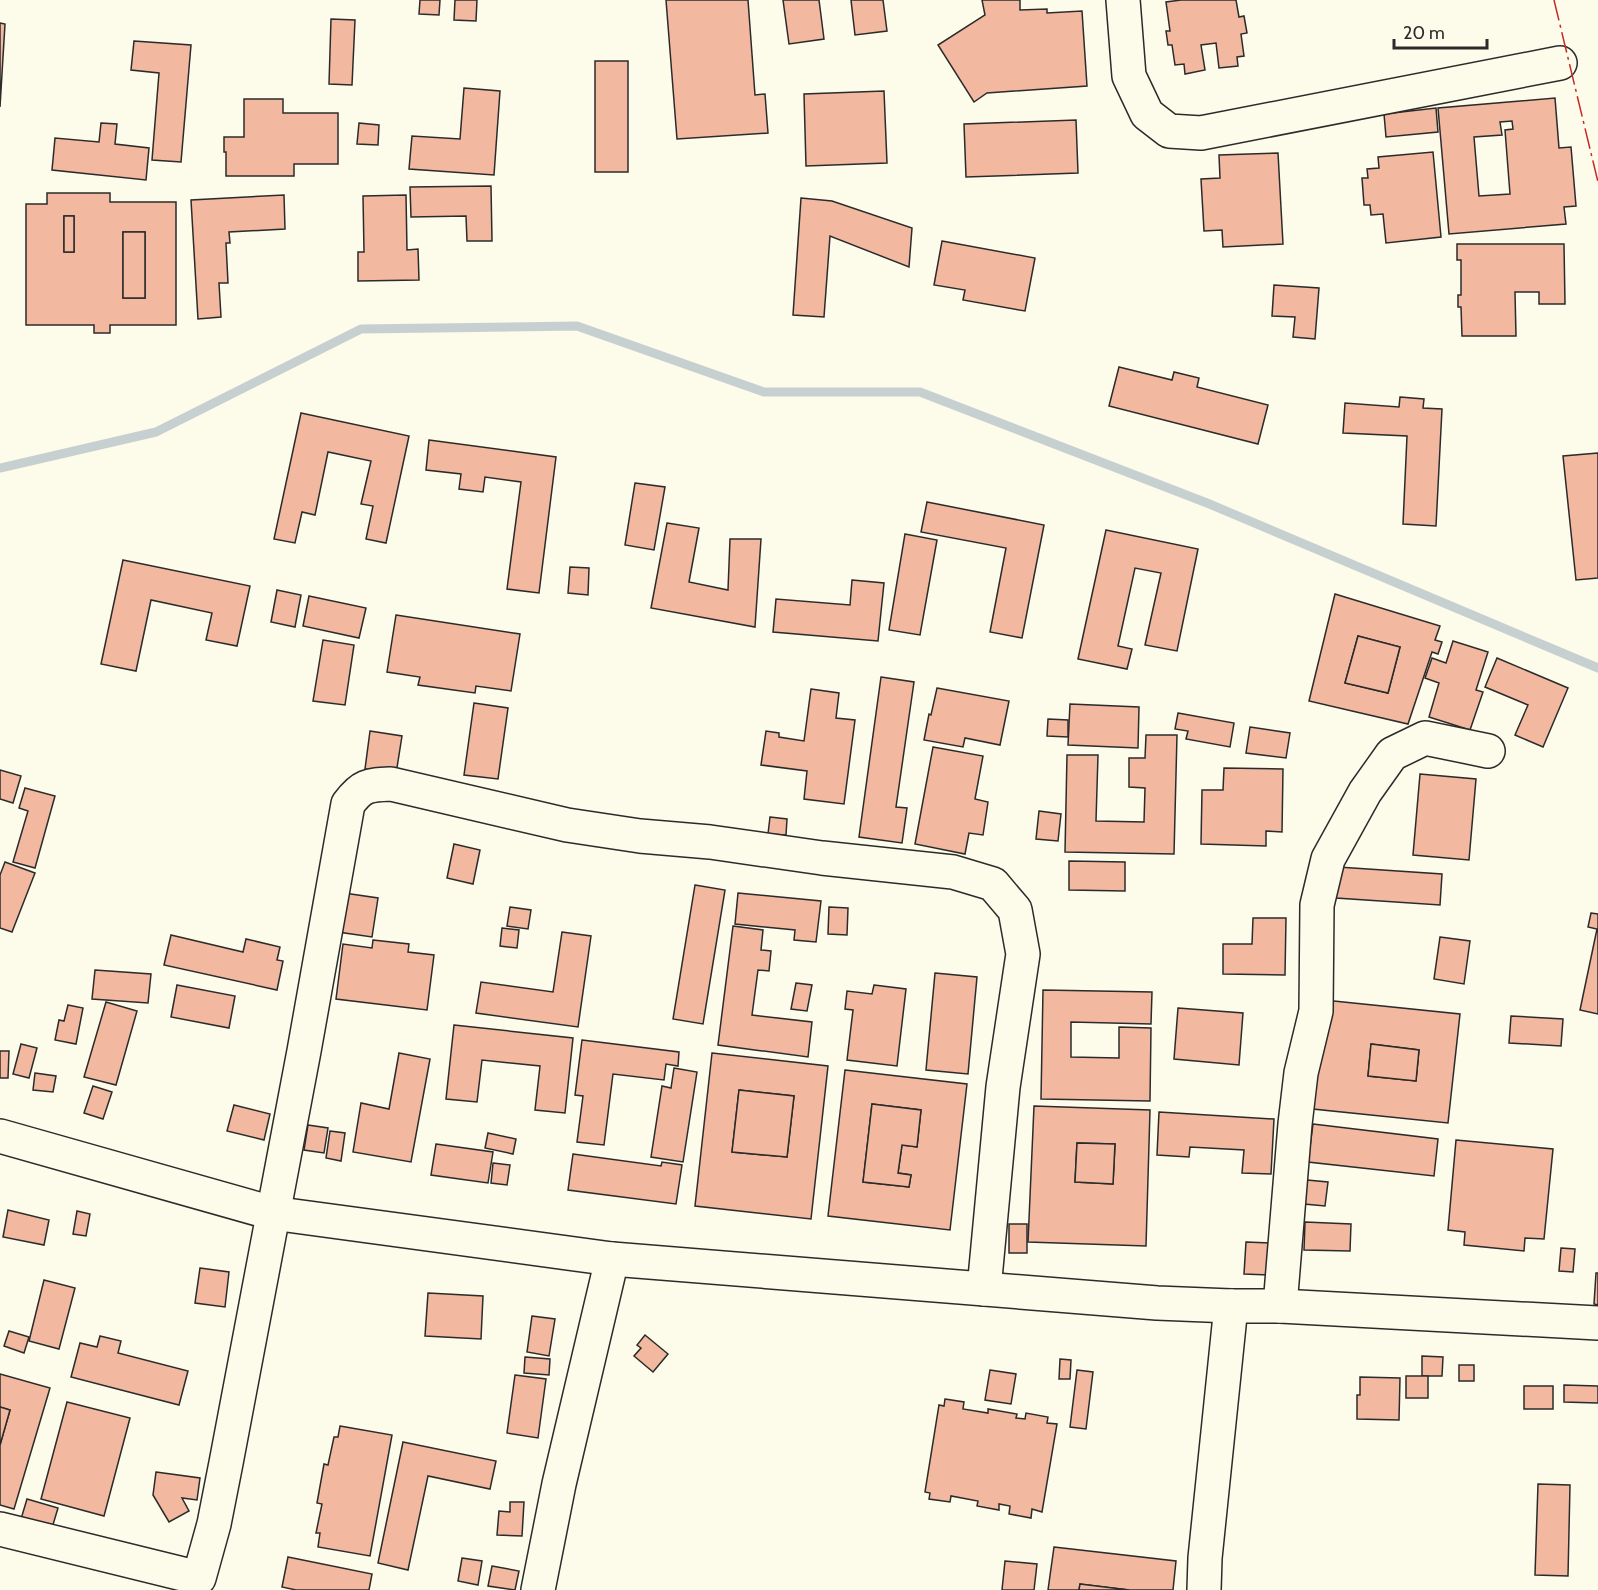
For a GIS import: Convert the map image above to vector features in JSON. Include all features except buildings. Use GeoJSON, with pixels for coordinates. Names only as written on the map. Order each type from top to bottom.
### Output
{"type":"FeatureCollection","features":[{"type":"Feature","properties":{"kind":"street"},"geometry":{"type":"LineString","coordinates":[[1123,0],[1130,76],[1147,114],[1169,131],[1201,133],[1560,63]]}},
{"type":"Feature","properties":{"kind":"street"},"geometry":{"type":"LineString","coordinates":[[1280,1306],[1296,1113],[1301,1073],[1316,1011],[1317,905],[1328,859],[1365,792],[1392,754],[1425,738],[1488,752]]}},
{"type":"Feature","properties":{"kind":"street"},"geometry":{"type":"LineString","coordinates":[[0,1529],[198,1584],[218,1504],[348,804],[358,791],[372,785],[391,784],[567,825],[640,836],[710,842],[822,858],[953,872],[993,884],[1015,910],[1023,954],[1003,1086],[984,1289]]}},
{"type":"Feature","properties":{"kind":"street"},"geometry":{"type":"LineString","coordinates":[[0,1136],[272,1214],[612,1259],[1156,1303],[1280,1306],[1598,1323]]}},
{"type":"Feature","properties":{"kind":"street"},"geometry":{"type":"LineString","coordinates":[[538,1590],[559,1484],[612,1259]]}},
{"type":"Feature","properties":{"kind":"street"},"geometry":{"type":"LineString","coordinates":[[1204,1590],[1205,1558],[1231,1306]]}},
{"type":"Feature","properties":{"kind":"waterway"},"geometry":{"type":"LineString","coordinates":[[0,468],[156,432],[361,329],[577,326],[764,392],[920,392],[1207,503],[1598,668]]}},
{"type":"Feature","properties":{"kind":"power"},"geometry":{"type":"LineString","coordinates":[[1554,0],[1598,182]]}}]}
